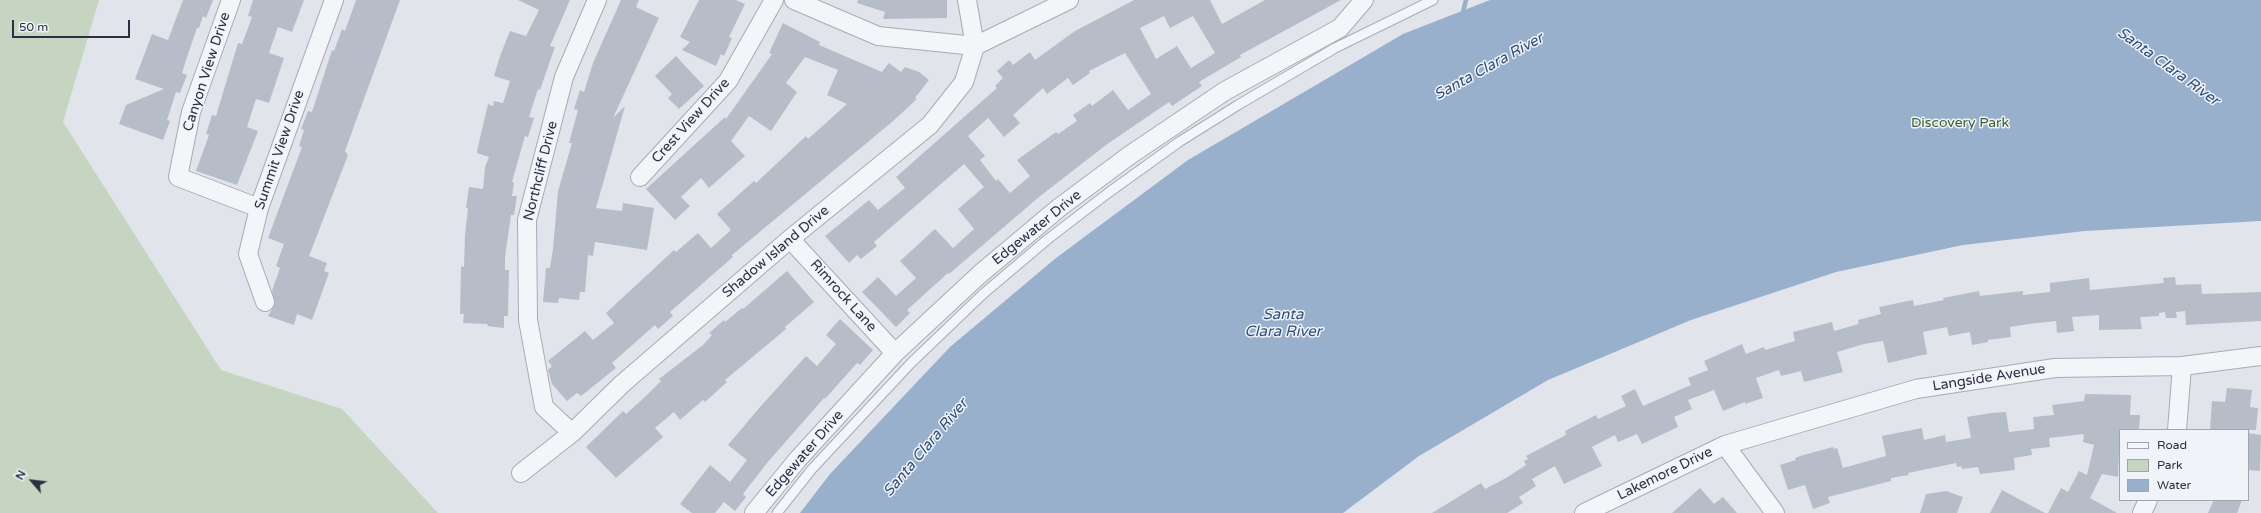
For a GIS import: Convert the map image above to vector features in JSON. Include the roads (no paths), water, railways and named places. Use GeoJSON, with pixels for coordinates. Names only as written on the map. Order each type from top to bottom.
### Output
{"type":"FeatureCollection","features":[{"type":"Feature","properties":{"kind":"street","name":"Canyon View Drive"},"geometry":{"type":"LineString","coordinates":[[231,0],[191,112],[178,177],[259,208]]}},
{"type":"Feature","properties":{"kind":"street","name":"Summit View Drive"},"geometry":{"type":"LineString","coordinates":[[265,302],[248,254],[259,208],[334,0]]}},
{"type":"Feature","properties":{"kind":"street","name":"Northcliff Drive"},"geometry":{"type":"LineString","coordinates":[[572,432],[544,407],[528,320],[527,220],[564,77],[597,0]]}},
{"type":"Feature","properties":{"kind":"street","name":"Crest View Drive"},"geometry":{"type":"LineString","coordinates":[[640,177],[728,81],[774,0]]}},
{"type":"Feature","properties":{"kind":"street"},"geometry":{"type":"LineString","coordinates":[[794,0],[878,36],[974,46],[1069,0]]}},
{"type":"Feature","properties":{"kind":"street","name":"Shadow Island Drive"},"geometry":{"type":"LineString","coordinates":[[521,473],[572,432],[622,384],[790,239],[930,125],[964,82],[974,46],[967,0]]}},
{"type":"Feature","properties":{"kind":"street","name":"Edgewater Drive"},"geometry":{"type":"LineString","coordinates":[[754,513],[798,459],[895,353],[980,274],[1060,208],[1130,156],[1225,91],[1340,28],[1364,0]]}},
{"type":"Feature","properties":{"kind":"street","name":"Rimrock Lane"},"geometry":{"type":"LineString","coordinates":[[790,239],[895,353]]}},
{"type":"Feature","properties":{"kind":"street","name":"Langside Avenue"},"geometry":{"type":"LineString","coordinates":[[1725,446],[1916,389],[2055,368],[2182,366],[2261,356]]}},
{"type":"Feature","properties":{"kind":"street"},"geometry":{"type":"LineString","coordinates":[[2177,429],[2182,366]]}},
{"type":"Feature","properties":{"kind":"street"},"geometry":{"type":"LineString","coordinates":[[1725,446],[1775,513]]}},
{"type":"Feature","properties":{"kind":"street","name":"Lakemore Drive"},"geometry":{"type":"LineString","coordinates":[[1584,513],[1725,446]]}},
{"type":"Feature","properties":{"kind":"street"},"geometry":{"type":"LineString","coordinates":[[2142,513],[2148,501]]}},
{"type":"Feature","properties":{"kind":"lane"},"geometry":{"type":"LineString","coordinates":[[777,513],[812,469],[911,363],[983,294],[1048,239],[1108,192],[1179,142],[1238,104],[1335,48],[1432,0]]}},
{"type":"Feature","properties":{"kind":"lane"},"geometry":{"type":"LineString","coordinates":[[895,353],[911,363]]}},
{"type":"Feature","properties":{"kind":"water","name":"Santa Clara River"},"geometry":{"type":"Polygon","coordinates":[[[1490,0],[2261,0],[2261,221],[2085,231],[1963,245],[1836,272],[1691,320],[1548,380],[1419,456],[1343,513],[800,513],[830,474],[950,347],[1056,258],[1188,160],[1403,34],[1490,0]]]}},
{"type":"Feature","properties":{"kind":"waterway"},"geometry":{"type":"LineString","coordinates":[[1462,16],[1466,0]]}},
{"type":"Feature","properties":{"kind":"park label","name":"Discovery Park"},"geometry":{"type":"Point","coordinates":[1960,123]}}]}
